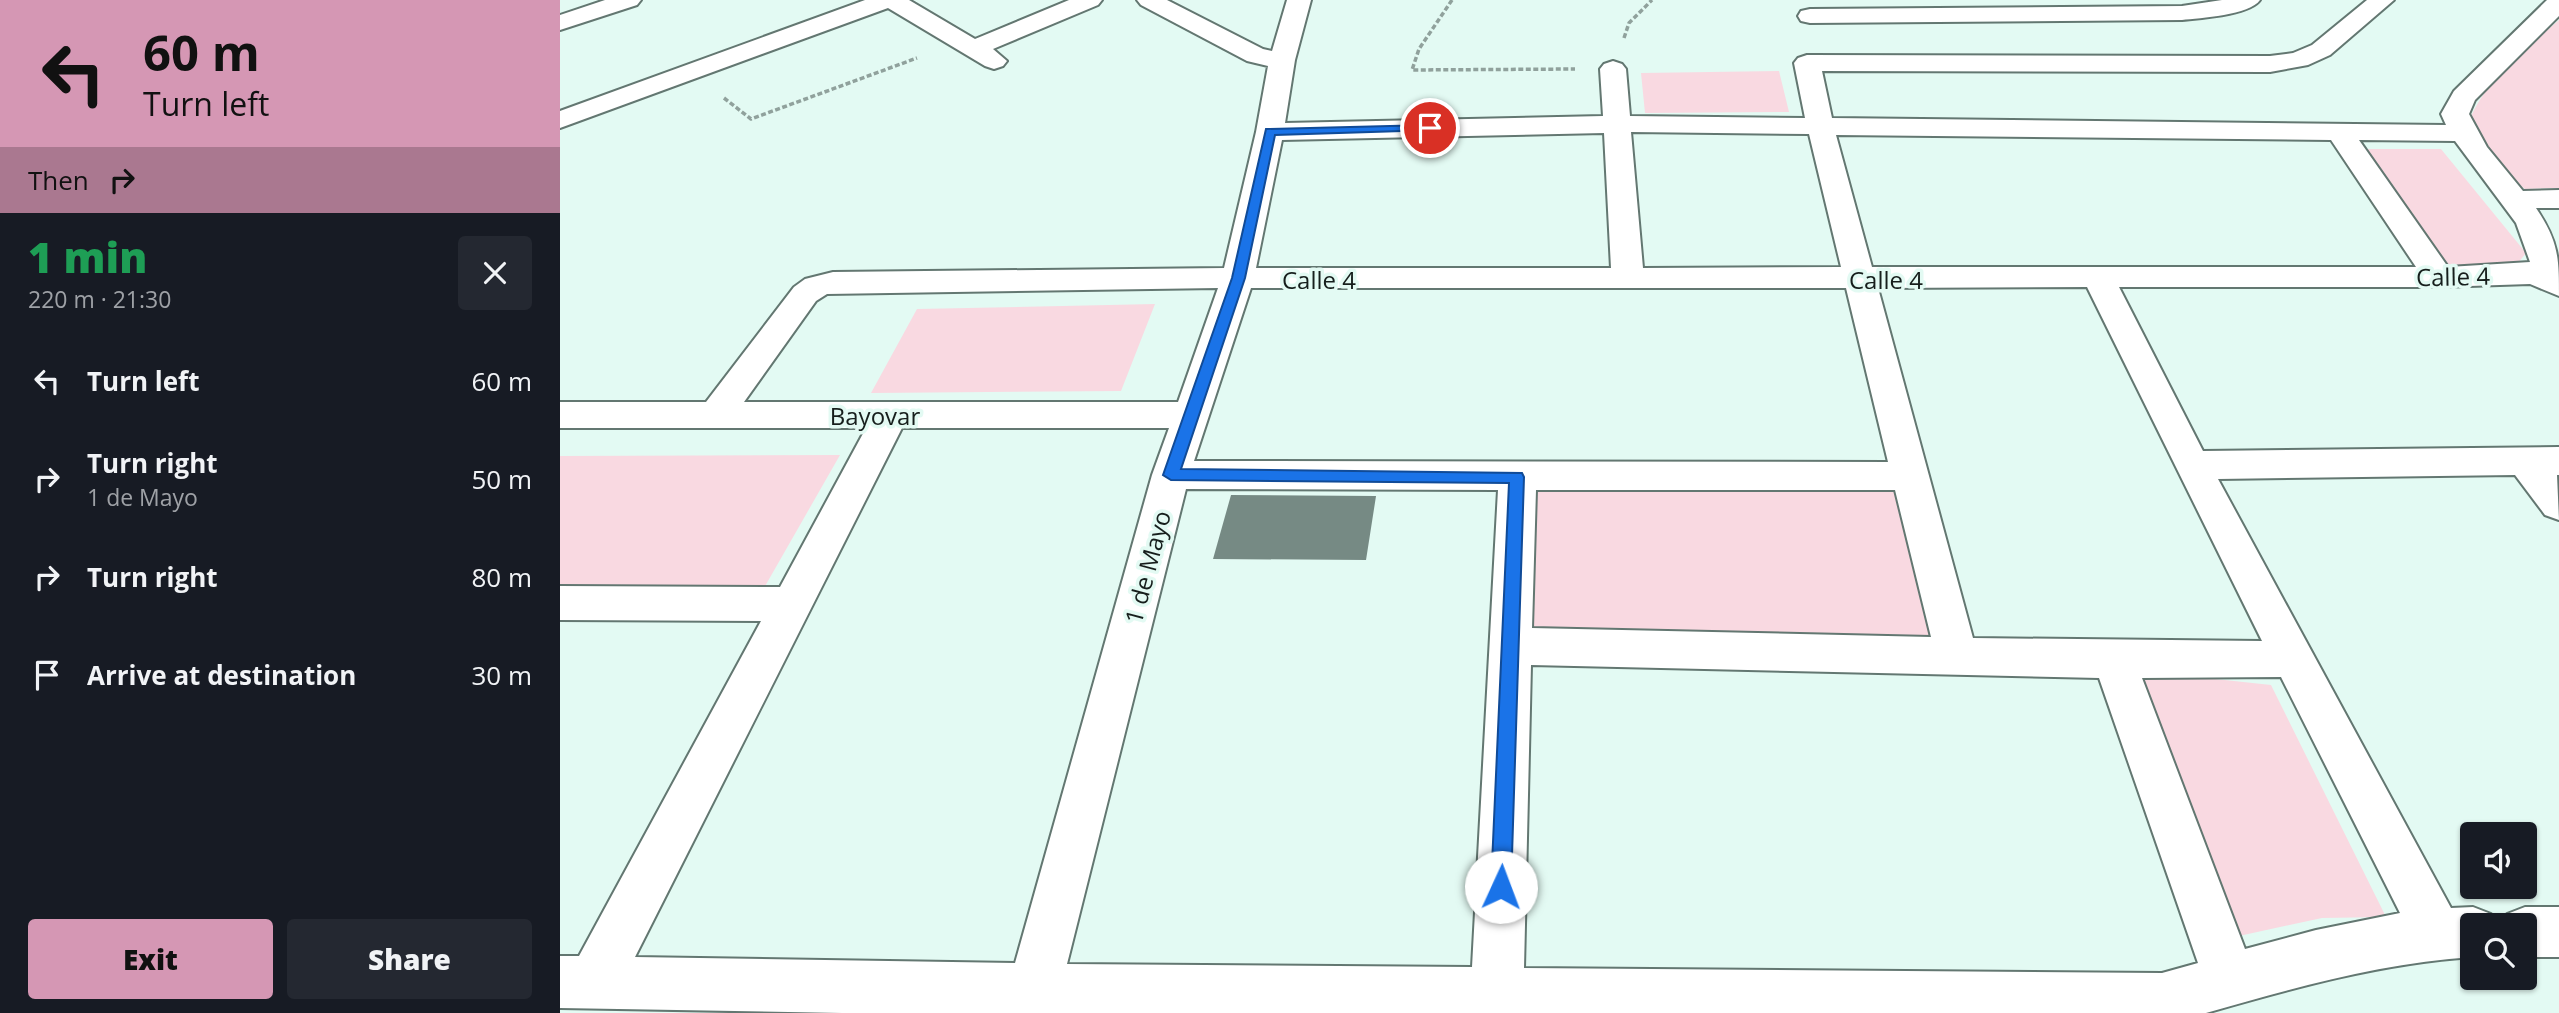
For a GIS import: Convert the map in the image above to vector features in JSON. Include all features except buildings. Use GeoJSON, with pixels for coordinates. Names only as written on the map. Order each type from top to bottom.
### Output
{"type":"FeatureCollection","features":[{"type":"Feature","properties":{"kind":"street"},"geometry":{"type":"LineString","coordinates":[[560,23],[629,0]]}},
{"type":"Feature","properties":{"kind":"street"},"geometry":{"type":"LineString","coordinates":[[560,120],[890,0],[996,61]]}},
{"type":"Feature","properties":{"kind":"street"},"geometry":{"type":"LineString","coordinates":[[966,46],[1090,0]]}},
{"type":"Feature","properties":{"kind":"street"},"geometry":{"type":"LineString","coordinates":[[1149,0],[1256,56],[1282,60]]}},
{"type":"Feature","properties":{"kind":"street","name":"1 de Mayo"},"geometry":{"type":"LineString","coordinates":[[1031,1001],[1171,475],[1238,278],[1270,132],[1282,60],[1299,0]]}},
{"type":"Feature","properties":{"kind":"street"},"geometry":{"type":"LineString","coordinates":[[1810,16],[2182,13],[2213,10],[2248,0]]}},
{"type":"Feature","properties":{"kind":"street"},"geometry":{"type":"LineString","coordinates":[[1957,657],[1820,125],[1807,63],[2270,64],[2299,60],[2320,50],[2382,0]]}},
{"type":"Feature","properties":{"kind":"street"},"geometry":{"type":"LineString","coordinates":[[2547,280],[2544,247],[2516,200],[2462,133],[2455,114],[2463,97],[2559,2]]}},
{"type":"Feature","properties":{"kind":"street"},"geometry":{"type":"LineString","coordinates":[[1613,69],[1628,279]]}},
{"type":"Feature","properties":{"kind":"street"},"geometry":{"type":"LineString","coordinates":[[1270,132],[1617,124],[2462,133]]}},
{"type":"Feature","properties":{"kind":"street"},"geometry":{"type":"LineString","coordinates":[[2339,132],[2439,277]]}},
{"type":"Feature","properties":{"kind":"street"},"geometry":{"type":"LineString","coordinates":[[2516,200],[2559,199]]}},
{"type":"Feature","properties":{"kind":"street","name":"Calle 4"},"geometry":{"type":"LineString","coordinates":[[718,414],[805,293],[816,286],[833,282],[1238,278],[2439,277],[2547,280]]}},
{"type":"Feature","properties":{"kind":"street"},"geometry":{"type":"LineString","coordinates":[[891,415],[792,604],[577,982],[1031,1001],[1497,994],[2162,999],[2315,958],[2455,933],[2293,659],[2098,278]]}},
{"type":"Feature","properties":{"kind":"street","name":"Bayovar"},"geometry":{"type":"LineString","coordinates":[[560,415],[1191,415]]}},
{"type":"Feature","properties":{"kind":"street"},"geometry":{"type":"LineString","coordinates":[[2192,465],[2542,461],[2559,505]]}},
{"type":"Feature","properties":{"kind":"street"},"geometry":{"type":"LineString","coordinates":[[1171,475],[1911,476]]}},
{"type":"Feature","properties":{"kind":"street"},"geometry":{"type":"LineString","coordinates":[[1497,994],[1517,477]]}},
{"type":"Feature","properties":{"kind":"street"},"geometry":{"type":"LineString","coordinates":[[560,603],[792,604]]}},
{"type":"Feature","properties":{"kind":"street"},"geometry":{"type":"LineString","coordinates":[[1511,646],[2114,660],[2293,659]]}},
{"type":"Feature","properties":{"kind":"street"},"geometry":{"type":"LineString","coordinates":[[2114,660],[2231,981]]}},
{"type":"Feature","properties":{"kind":"street"},"geometry":{"type":"LineString","coordinates":[[2537,932],[2559,932]]}},
{"type":"Feature","properties":{"kind":"path"},"geometry":{"type":"LineString","coordinates":[[1452,0],[1419,49],[1412,70],[1613,69],[1629,23],[1652,0]]}},
{"type":"Feature","properties":{"kind":"path"},"geometry":{"type":"LineString","coordinates":[[751,119],[966,46]]}},
{"type":"Feature","properties":{"kind":"shaded area"},"geometry":{"type":"Polygon","coordinates":[[[2559,20],[2559,188],[2525,189],[2493,163],[2468,123],[2485,92],[2496,79],[2559,20]]]}},
{"type":"Feature","properties":{"kind":"shaded area"},"geometry":{"type":"Polygon","coordinates":[[[1779,71],[1789,112],[1645,113],[1641,73],[1779,71]]]}},
{"type":"Feature","properties":{"kind":"shaded area"},"geometry":{"type":"Polygon","coordinates":[[[2357,149],[2441,149],[2526,253],[2514,268],[2441,267],[2357,149]]]}},
{"type":"Feature","properties":{"kind":"shaded area"},"geometry":{"type":"Polygon","coordinates":[[[1155,304],[1121,391],[871,393],[917,309],[1155,304]]]}},
{"type":"Feature","properties":{"kind":"shaded area"},"geometry":{"type":"Polygon","coordinates":[[[840,455],[764,588],[560,589],[560,456],[840,455]]]}},
{"type":"Feature","properties":{"kind":"shaded area"},"geometry":{"type":"Polygon","coordinates":[[[1533,489],[1901,491],[1942,642],[1532,638],[1533,489]]]}},
{"type":"Feature","properties":{"kind":"shaded area"},"geometry":{"type":"Polygon","coordinates":[[[2132,670],[2271,685],[2386,917],[2322,918],[2239,936],[2132,670]]]}},
{"type":"Feature","properties":{"kind":"route"},"geometry":{"type":"LineString","coordinates":[[1430,128],[1270,132],[1238,278],[1171,475],[1517,477],[1501,887]]}}]}
